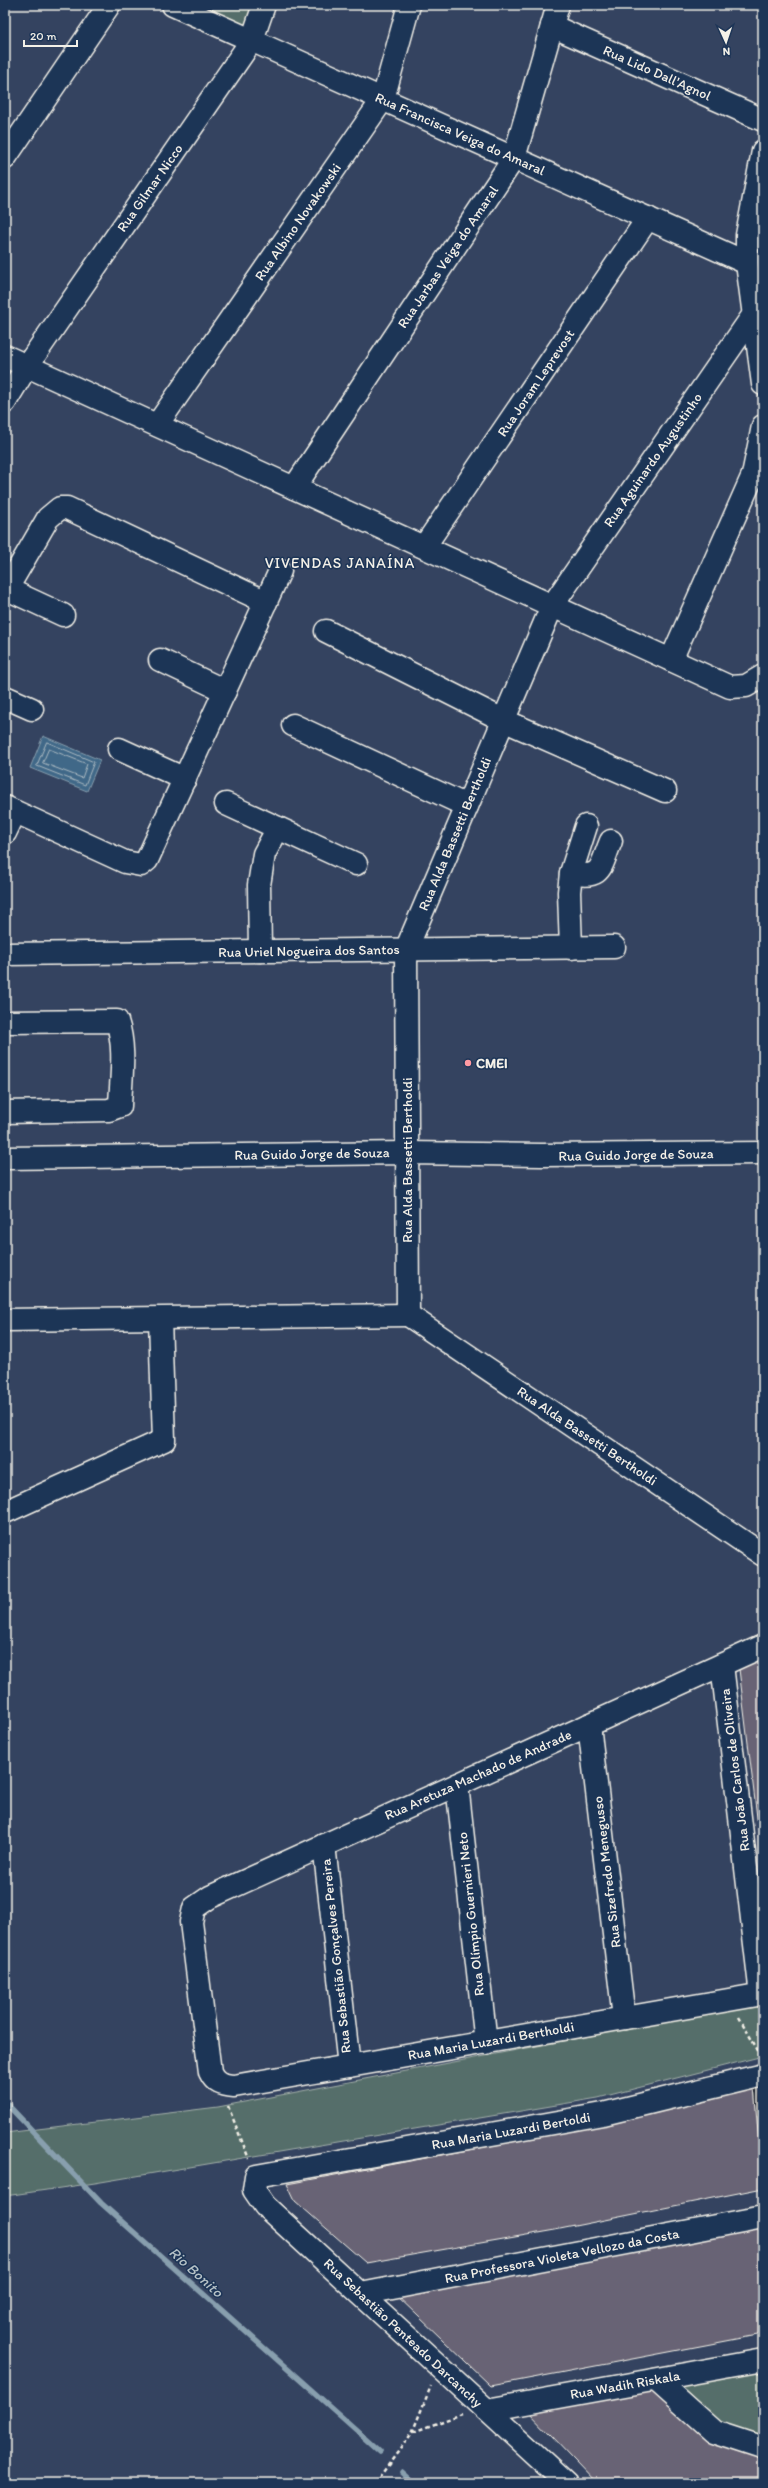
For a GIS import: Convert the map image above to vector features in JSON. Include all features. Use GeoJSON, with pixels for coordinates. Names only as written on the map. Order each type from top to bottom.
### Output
{"type":"FeatureCollection","features":[{"type":"Feature","properties":{"kind":"street"},"geometry":{"type":"LineString","coordinates":[[5,158],[109,5]]}},
{"type":"Feature","properties":{"kind":"street","name":"Rua Francisca Veiga do Amaral"},"geometry":{"type":"LineString","coordinates":[[173,5],[747,263]]}},
{"type":"Feature","properties":{"kind":"street","name":"Rua Gilmar Nicco"},"geometry":{"type":"LineString","coordinates":[[5,402],[27,366],[252,40],[264,5]]}},
{"type":"Feature","properties":{"kind":"street","name":"Rua Albino Novakowski"},"geometry":{"type":"LineString","coordinates":[[157,426],[383,99],[409,5]]}},
{"type":"Feature","properties":{"kind":"street","name":"Rua Jarbas Veiga do Amaral"},"geometry":{"type":"LineString","coordinates":[[294,488],[514,158],[558,5]]}},
{"type":"Feature","properties":{"kind":"street","name":"Rua Lido Dall'Agnol"},"geometry":{"type":"LineString","coordinates":[[552,26],[763,120]]}},
{"type":"Feature","properties":{"kind":"street"},"geometry":{"type":"LineString","coordinates":[[763,152],[750,208],[747,235],[747,263],[763,384]]}},
{"type":"Feature","properties":{"kind":"street","name":"Rua Joram Leprevost"},"geometry":{"type":"LineString","coordinates":[[424,547],[648,218]]}},
{"type":"Feature","properties":{"kind":"street","name":"Rua Aguinardo Augustinho"},"geometry":{"type":"LineString","coordinates":[[552,606],[754,314]]}},
{"type":"Feature","properties":{"kind":"street"},"geometry":{"type":"LineString","coordinates":[[5,356],[730,687],[746,686],[763,676]]}},
{"type":"Feature","properties":{"kind":"street"},"geometry":{"type":"LineString","coordinates":[[671,660],[752,475],[763,426]]}},
{"type":"Feature","properties":{"kind":"street"},"geometry":{"type":"LineString","coordinates":[[63,615],[6,591],[48,518],[60,508],[67,508],[266,602]]}},
{"type":"Feature","properties":{"kind":"street"},"geometry":{"type":"LineString","coordinates":[[5,833],[10,809],[124,862],[141,865],[150,854],[280,571]]}},
{"type":"Feature","properties":{"kind":"street","name":"Rua Alda Bassetti Bertholdi"},"geometry":{"type":"LineString","coordinates":[[552,606],[406,950],[408,1315],[763,1555]]}},
{"type":"Feature","properties":{"kind":"street"},"geometry":{"type":"LineString","coordinates":[[326,631],[504,720],[665,791]]}},
{"type":"Feature","properties":{"kind":"street"},"geometry":{"type":"LineString","coordinates":[[160,660],[225,691]]}},
{"type":"Feature","properties":{"kind":"street"},"geometry":{"type":"LineString","coordinates":[[5,697],[32,709]]}},
{"type":"Feature","properties":{"kind":"street"},"geometry":{"type":"LineString","coordinates":[[293,726],[467,806]]}},
{"type":"Feature","properties":{"kind":"street"},"geometry":{"type":"LineString","coordinates":[[119,749],[185,779]]}},
{"type":"Feature","properties":{"kind":"street"},"geometry":{"type":"LineString","coordinates":[[226,804],[356,864]]}},
{"type":"Feature","properties":{"kind":"street"},"geometry":{"type":"LineString","coordinates":[[571,948],[569,892],[571,873],[586,826]]}},
{"type":"Feature","properties":{"kind":"street"},"geometry":{"type":"LineString","coordinates":[[260,952],[259,885],[264,854],[278,828]]}},
{"type":"Feature","properties":{"kind":"street"},"geometry":{"type":"LineString","coordinates":[[571,873],[590,876],[597,872],[611,841]]}},
{"type":"Feature","properties":{"kind":"street","name":"Rua Uriel Nogueira dos Santos"},"geometry":{"type":"LineString","coordinates":[[5,954],[614,947]]}},
{"type":"Feature","properties":{"kind":"street"},"geometry":{"type":"LineString","coordinates":[[5,1022],[116,1021],[122,1037],[122,1065],[120,1106],[108,1110],[5,1112]]}},
{"type":"Feature","properties":{"kind":"street","name":"Rua Guido Jorge de Souza"},"geometry":{"type":"LineString","coordinates":[[5,1158],[407,1153],[535,1155],[763,1153]]}},
{"type":"Feature","properties":{"kind":"street"},"geometry":{"type":"LineString","coordinates":[[5,1320],[408,1315]]}},
{"type":"Feature","properties":{"kind":"street"},"geometry":{"type":"LineString","coordinates":[[5,1512],[164,1440],[160,1319]]}},
{"type":"Feature","properties":{"kind":"street","name":"Rua Aretuza Machado de Andrade"},"geometry":{"type":"LineString","coordinates":[[219,2083],[210,2072],[191,1922],[194,1908],[210,1898],[324,1845],[763,1646]]}},
{"type":"Feature","properties":{"kind":"street","name":"Rua João Carlos de Oliveira"},"geometry":{"type":"LineString","coordinates":[[722,1665],[762,1995]]}},
{"type":"Feature","properties":{"kind":"street","name":"Rua Sizefredo Menegusso"},"geometry":{"type":"LineString","coordinates":[[589,1725],[624,2018]]}},
{"type":"Feature","properties":{"kind":"street","name":"Rua Olímpio Guernieri Neto"},"geometry":{"type":"LineString","coordinates":[[457,1785],[486,2042]]}},
{"type":"Feature","properties":{"kind":"street","name":"Rua Sebastião Gonçalves Pereira"},"geometry":{"type":"LineString","coordinates":[[324,1845],[349,2066]]}},
{"type":"Feature","properties":{"kind":"street","name":"Rua Maria Luzardi Bertholdi"},"geometry":{"type":"LineString","coordinates":[[219,2083],[234,2086],[762,1995]]}},
{"type":"Feature","properties":{"kind":"street","name":"Rua Maria Luzardi Bertoldi"},"geometry":{"type":"LineString","coordinates":[[256,2176],[603,2114],[763,2075]]}},
{"type":"Feature","properties":{"kind":"street","name":"Rua Sebastião Penteado Darcanchy"},"geometry":{"type":"LineString","coordinates":[[256,2176],[254,2190],[259,2199],[566,2483]]}},
{"type":"Feature","properties":{"kind":"street","name":"Rua Professora Violeta Vellozo da Costa"},"geometry":{"type":"LineString","coordinates":[[361,2294],[763,2217]]}},
{"type":"Feature","properties":{"kind":"street","name":"Rua Wadih Riskala"},"geometry":{"type":"LineString","coordinates":[[487,2410],[763,2360]]}},
{"type":"Feature","properties":{"kind":"street"},"geometry":{"type":"LineString","coordinates":[[656,2380],[714,2432],[763,2448]]}},
{"type":"Feature","properties":{"kind":"path"},"geometry":{"type":"LineString","coordinates":[[729,2000],[763,2060]]}},
{"type":"Feature","properties":{"kind":"path"},"geometry":{"type":"LineString","coordinates":[[219,2083],[256,2176]]}},
{"type":"Feature","properties":{"kind":"path"},"geometry":{"type":"LineString","coordinates":[[375,2483],[412,2432],[424,2406],[438,2365]]}},
{"type":"Feature","properties":{"kind":"path"},"geometry":{"type":"LineString","coordinates":[[412,2432],[462,2414],[487,2410]]}},
{"type":"Feature","properties":{"kind":"green space"},"geometry":{"type":"Polygon","coordinates":[[[194,5],[256,5],[248,31],[194,5]]]}},
{"type":"Feature","properties":{"kind":"green space"},"geometry":{"type":"Polygon","coordinates":[[[763,2003],[763,2056],[598,2098],[95,2183],[5,2196],[5,2133],[218,2107],[763,2003]]]}},
{"type":"Feature","properties":{"kind":"green space"},"geometry":{"type":"Polygon","coordinates":[[[763,2371],[763,2436],[719,2422],[681,2386],[763,2371]]]}},
{"type":"Feature","properties":{"kind":"water"},"geometry":{"type":"Polygon","coordinates":[[[43,736],[100,760],[87,791],[30,768],[43,736]]]}},
{"type":"Feature","properties":{"kind":"building"},"geometry":{"type":"Polygon","coordinates":[[[763,1658],[763,1867],[739,1669],[763,1658]]]}},
{"type":"Feature","properties":{"kind":"building"},"geometry":{"type":"Polygon","coordinates":[[[754,2087],[763,2188],[555,2230],[366,2263],[295,2201],[287,2184],[570,2131],[754,2087]]]}},
{"type":"Feature","properties":{"kind":"building"},"geometry":{"type":"Polygon","coordinates":[[[763,2223],[763,2334],[491,2386],[394,2293],[763,2223]]]}},
{"type":"Feature","properties":{"kind":"building"},"geometry":{"type":"Polygon","coordinates":[[[649,2387],[763,2457],[763,2483],[597,2483],[527,2410],[649,2387]]]}},
{"type":"Feature","properties":{"kind":"waterway","name":"Rio Bonito"},"geometry":{"type":"LineString","coordinates":[[5,2102],[101,2203],[380,2451]]}},
{"type":"Feature","properties":{"kind":"waterway","name":"Rio Bonito"},"geometry":{"type":"LineString","coordinates":[[402,2471],[415,2483]]}},
{"type":"Feature","properties":{"kind":"place","name":"CMEI"},"geometry":{"type":"Point","coordinates":[468,1063]}},
{"type":"Feature","properties":{"kind":"district","name":"VIVENDAS JANAÍNA"},"geometry":{"type":"Point","coordinates":[340,563]}}]}
